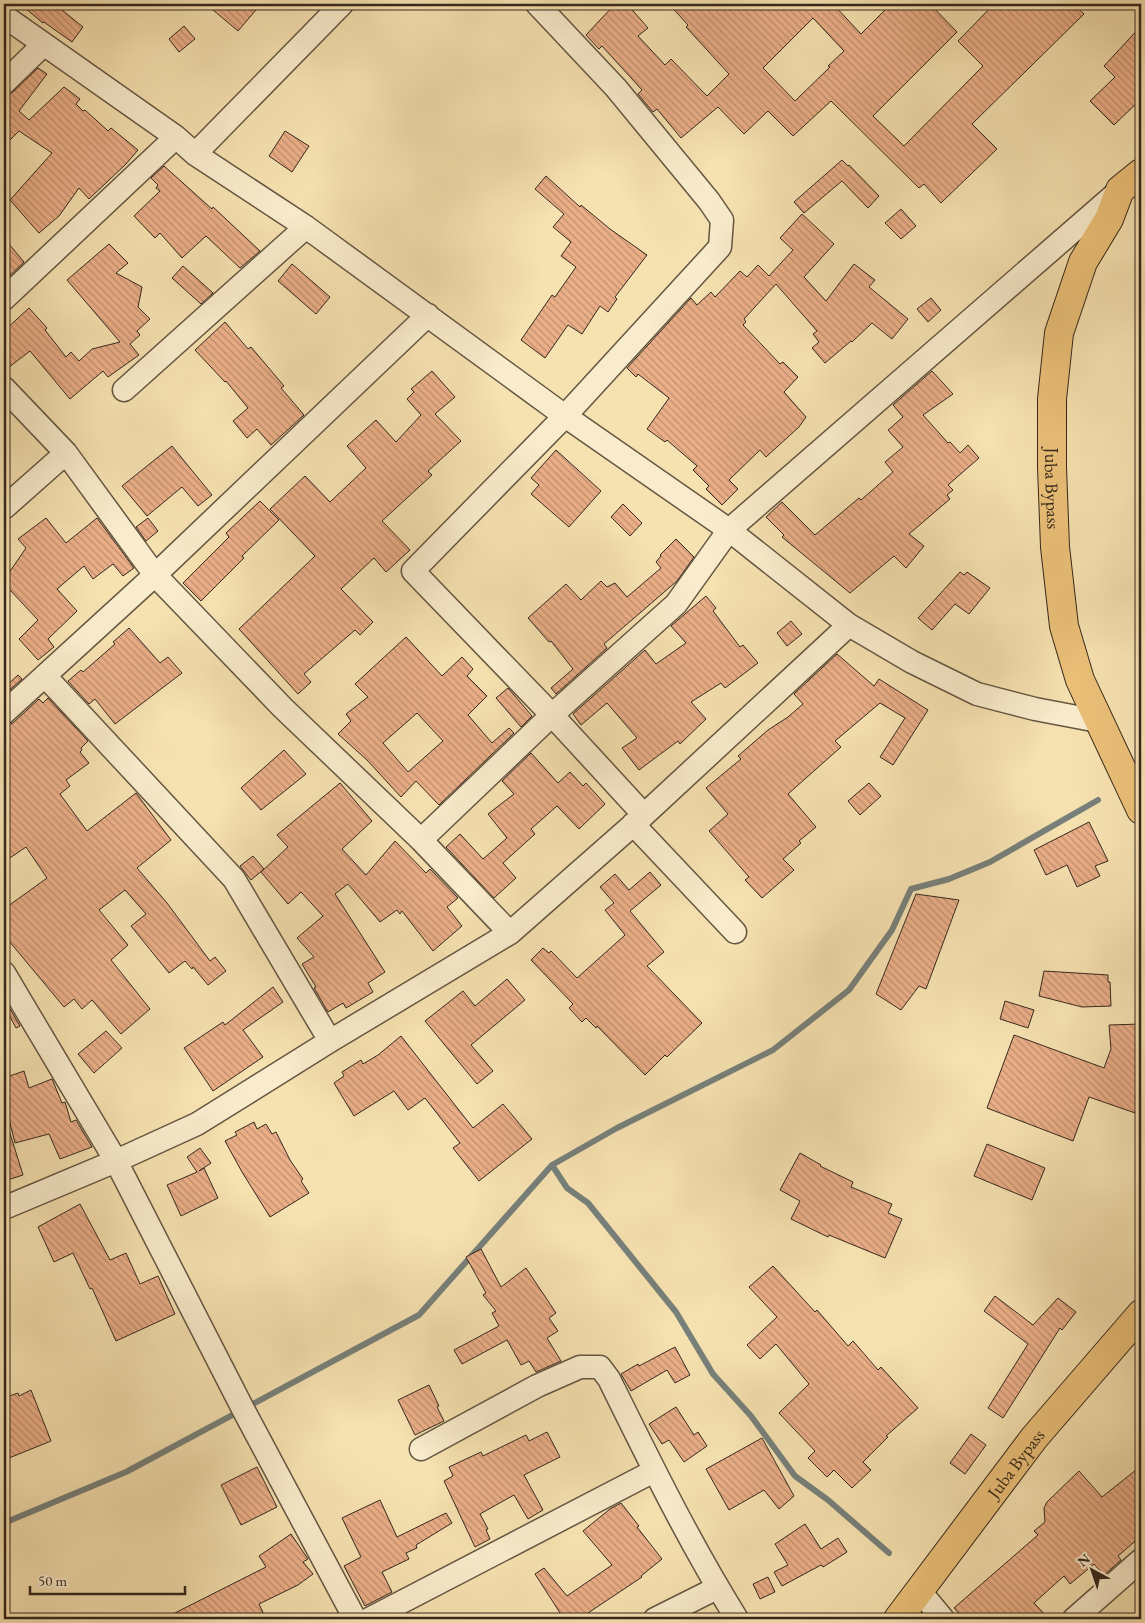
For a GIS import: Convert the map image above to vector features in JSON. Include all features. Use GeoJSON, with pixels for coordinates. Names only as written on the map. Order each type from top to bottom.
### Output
{"type":"FeatureCollection","features":[{"type":"Feature","properties":{"kind":"main road"},"geometry":{"type":"LineString","coordinates":[[1120,190],[1141,173]]}},
{"type":"Feature","properties":{"kind":"main road","name":"Juba Bypass"},"geometry":{"type":"LineString","coordinates":[[1120,190],[1109,219],[1083,262],[1059,333],[1052,399],[1052,467],[1055,547],[1064,626],[1080,680],[1141,810]]}},
{"type":"Feature","properties":{"kind":"main road","name":"Juba Bypass"},"geometry":{"type":"LineString","coordinates":[[898,1619],[1034,1438],[1140,1320]]}},
{"type":"Feature","properties":{"kind":"street"},"geometry":{"type":"LineString","coordinates":[[195,154],[342,4]]}},
{"type":"Feature","properties":{"kind":"street"},"geometry":{"type":"LineString","coordinates":[[537,4],[616,88],[709,201],[722,220],[720,246],[565,416],[413,571],[552,715],[735,932]]}},
{"type":"Feature","properties":{"kind":"street"},"geometry":{"type":"LineString","coordinates":[[4,16],[176,137],[195,154],[306,228],[565,416],[729,530],[850,625],[912,662],[977,694],[1035,709],[1098,721]]}},
{"type":"Feature","properties":{"kind":"street"},"geometry":{"type":"LineString","coordinates":[[4,83],[43,45]]}},
{"type":"Feature","properties":{"kind":"street"},"geometry":{"type":"LineString","coordinates":[[4,299],[176,137]]}},
{"type":"Feature","properties":{"kind":"street"},"geometry":{"type":"LineString","coordinates":[[421,840],[552,715],[676,604],[729,530],[1120,190]]}},
{"type":"Feature","properties":{"kind":"street"},"geometry":{"type":"LineString","coordinates":[[124,390],[306,228]]}},
{"type":"Feature","properties":{"kind":"street"},"geometry":{"type":"LineString","coordinates":[[4,713],[155,575],[428,315]]}},
{"type":"Feature","properties":{"kind":"street"},"geometry":{"type":"LineString","coordinates":[[4,388],[66,453],[155,575],[283,708],[421,840],[510,933]]}},
{"type":"Feature","properties":{"kind":"street"},"geometry":{"type":"LineString","coordinates":[[4,508],[66,453]]}},
{"type":"Feature","properties":{"kind":"street"},"geometry":{"type":"LineString","coordinates":[[4,1208],[116,1161],[197,1124],[330,1040],[510,933],[850,625]]}},
{"type":"Feature","properties":{"kind":"street"},"geometry":{"type":"LineString","coordinates":[[45,676],[234,879],[330,1040]]}},
{"type":"Feature","properties":{"kind":"street"},"geometry":{"type":"LineString","coordinates":[[4,960],[38,1017],[116,1161],[243,1409],[355,1619]]}},
{"type":"Feature","properties":{"kind":"street"},"geometry":{"type":"LineString","coordinates":[[4,973],[116,1161]]}},
{"type":"Feature","properties":{"kind":"street"},"geometry":{"type":"LineString","coordinates":[[421,1449],[537,1386],[580,1367],[600,1367],[609,1379],[654,1471],[737,1619]]}},
{"type":"Feature","properties":{"kind":"street"},"geometry":{"type":"LineString","coordinates":[[369,1619],[654,1471]]}},
{"type":"Feature","properties":{"kind":"street"},"geometry":{"type":"LineString","coordinates":[[1074,1619],[1141,1560]]}},
{"type":"Feature","properties":{"kind":"street"},"geometry":{"type":"LineString","coordinates":[[655,1619],[718,1588]]}},
{"type":"Feature","properties":{"kind":"street"},"geometry":{"type":"LineString","coordinates":[[919,1590],[943,1619]]}},
{"type":"Feature","properties":{"kind":"building"},"geometry":{"type":"Polygon","coordinates":[[[20,4],[59,4],[57,6],[83,27],[72,42],[43,23],[20,4]]]}},
{"type":"Feature","properties":{"kind":"building"},"geometry":{"type":"Polygon","coordinates":[[[206,4],[261,4],[238,31],[206,4]]]}},
{"type":"Feature","properties":{"kind":"building"},"geometry":{"type":"Polygon","coordinates":[[[615,4],[627,4],[648,28],[638,36],[665,65],[671,59],[707,96],[729,74],[686,27],[688,25],[669,4],[833,4],[861,34],[891,4],[930,4],[957,32],[873,116],[904,146],[983,66],[958,41],[994,4],[1073,4],[1084,14],[972,124],[997,149],[941,203],[924,184],[919,188],[831,101],[793,136],[768,111],[744,134],[718,107],[681,138],[657,109],[653,112],[638,94],[642,90],[602,46],[599,49],[586,35],[615,4]],[[813,18],[763,68],[795,101],[844,51],[813,18]]]}},
{"type":"Feature","properties":{"kind":"building"},"geometry":{"type":"Polygon","coordinates":[[[184,26],[195,39],[179,52],[169,39],[184,26]]]}},
{"type":"Feature","properties":{"kind":"building"},"geometry":{"type":"Polygon","coordinates":[[[1141,26],[1141,99],[1114,125],[1090,101],[1115,77],[1104,66],[1141,26]]]}},
{"type":"Feature","properties":{"kind":"building"},"geometry":{"type":"Polygon","coordinates":[[[38,68],[47,74],[19,111],[29,120],[64,87],[80,99],[76,104],[83,111],[85,110],[108,131],[111,128],[138,150],[89,199],[79,188],[59,216],[39,233],[10,200],[52,153],[19,131],[4,146],[4,96],[13,92],[38,68]]]}},
{"type":"Feature","properties":{"kind":"building"},"geometry":{"type":"Polygon","coordinates":[[[285,131],[309,146],[292,172],[269,156],[285,131]]]}},
{"type":"Feature","properties":{"kind":"building"},"geometry":{"type":"Polygon","coordinates":[[[842,160],[879,196],[868,208],[842,181],[804,213],[794,202],[842,160]]]}},
{"type":"Feature","properties":{"kind":"building"},"geometry":{"type":"Polygon","coordinates":[[[164,166],[212,209],[213,207],[260,251],[240,268],[206,236],[182,258],[160,233],[155,238],[134,216],[160,191],[156,188],[158,185],[151,178],[164,166]]]}},
{"type":"Feature","properties":{"kind":"building"},"geometry":{"type":"Polygon","coordinates":[[[546,176],[580,207],[581,205],[610,229],[647,255],[615,297],[617,299],[608,312],[600,306],[582,334],[568,325],[545,358],[521,340],[552,295],[555,297],[576,267],[561,256],[571,242],[553,227],[564,214],[535,189],[546,176]]]}},
{"type":"Feature","properties":{"kind":"building"},"geometry":{"type":"Polygon","coordinates":[[[901,209],[916,226],[901,239],[885,223],[901,209]]]}},
{"type":"Feature","properties":{"kind":"building"},"geometry":{"type":"Polygon","coordinates":[[[802,214],[834,244],[804,277],[826,301],[854,264],[875,280],[869,287],[908,319],[892,339],[872,323],[852,342],[825,363],[812,348],[819,342],[813,334],[817,331],[776,284],[744,319],[746,322],[743,325],[780,364],[783,362],[798,377],[784,392],[806,417],[799,427],[766,457],[760,450],[729,480],[738,489],[722,505],[706,489],[709,486],[693,470],[697,466],[667,440],[665,442],[647,429],[669,398],[638,374],[636,377],[627,368],[691,298],[697,305],[711,292],[715,297],[740,271],[747,277],[758,265],[769,276],[793,250],[780,238],[802,214]]]}},
{"type":"Feature","properties":{"kind":"building"},"geometry":{"type":"Polygon","coordinates":[[[4,238],[24,262],[4,281],[4,238]]]}},
{"type":"Feature","properties":{"kind":"building"},"geometry":{"type":"Polygon","coordinates":[[[109,244],[128,263],[116,273],[142,287],[138,307],[150,319],[137,331],[140,335],[130,344],[139,355],[108,377],[103,371],[70,399],[30,351],[4,371],[4,331],[29,308],[47,328],[45,330],[66,357],[71,352],[79,361],[92,349],[120,342],[67,280],[109,244]]]}},
{"type":"Feature","properties":{"kind":"building"},"geometry":{"type":"Polygon","coordinates":[[[292,264],[330,297],[316,314],[278,281],[292,264]]]}},
{"type":"Feature","properties":{"kind":"building"},"geometry":{"type":"Polygon","coordinates":[[[183,266],[213,293],[201,304],[172,278],[183,266]]]}},
{"type":"Feature","properties":{"kind":"building"},"geometry":{"type":"Polygon","coordinates":[[[931,298],[941,310],[928,322],[917,309],[931,298]]]}},
{"type":"Feature","properties":{"kind":"building"},"geometry":{"type":"Polygon","coordinates":[[[225,322],[248,349],[251,347],[284,386],[281,388],[304,415],[271,445],[257,429],[247,438],[233,421],[248,408],[226,381],[195,350],[225,322]]]}},
{"type":"Feature","properties":{"kind":"building"},"geometry":{"type":"Polygon","coordinates":[[[432,371],[455,397],[435,414],[461,441],[428,471],[432,475],[382,521],[410,550],[386,572],[374,558],[341,589],[373,622],[360,635],[355,630],[304,674],[311,682],[298,694],[239,629],[315,556],[270,509],[305,476],[330,502],[366,468],[347,446],[376,420],[396,442],[421,415],[407,399],[414,392],[411,389],[432,371]]]}},
{"type":"Feature","properties":{"kind":"building"},"geometry":{"type":"Polygon","coordinates":[[[932,371],[953,394],[923,415],[948,443],[950,442],[960,453],[968,445],[979,458],[948,485],[953,490],[947,495],[950,499],[909,534],[924,546],[906,568],[894,556],[850,593],[782,537],[784,535],[766,517],[782,502],[815,535],[859,498],[861,500],[893,472],[885,462],[903,447],[888,430],[903,417],[893,405],[932,371]]]}},
{"type":"Feature","properties":{"kind":"building"},"geometry":{"type":"Polygon","coordinates":[[[172,446],[212,495],[198,506],[182,487],[147,516],[122,486],[172,446]]]}},
{"type":"Feature","properties":{"kind":"building"},"geometry":{"type":"Polygon","coordinates":[[[556,450],[601,491],[569,527],[531,494],[539,485],[531,478],[556,450]]]}},
{"type":"Feature","properties":{"kind":"building"},"geometry":{"type":"Polygon","coordinates":[[[260,501],[279,520],[242,556],[244,558],[201,601],[183,583],[229,537],[226,533],[260,501]]]}},
{"type":"Feature","properties":{"kind":"building"},"geometry":{"type":"Polygon","coordinates":[[[623,504],[642,523],[630,536],[611,517],[623,504]]]}},
{"type":"Feature","properties":{"kind":"building"},"geometry":{"type":"Polygon","coordinates":[[[46,518],[66,543],[97,518],[134,568],[123,576],[113,564],[93,579],[84,566],[57,589],[77,611],[48,639],[54,647],[38,660],[19,639],[38,620],[4,586],[4,580],[26,548],[18,539],[46,518]]]}},
{"type":"Feature","properties":{"kind":"building"},"geometry":{"type":"Polygon","coordinates":[[[148,518],[158,531],[146,541],[136,527],[148,518]]]}},
{"type":"Feature","properties":{"kind":"building"},"geometry":{"type":"Polygon","coordinates":[[[676,539],[694,557],[677,581],[604,644],[607,648],[556,694],[551,688],[573,669],[551,641],[549,642],[528,618],[566,584],[581,600],[601,581],[607,587],[615,583],[627,597],[661,568],[656,562],[660,555],[676,539]]]}},
{"type":"Feature","properties":{"kind":"building"},"geometry":{"type":"Polygon","coordinates":[[[960,572],[964,575],[967,572],[990,588],[969,614],[955,604],[932,630],[918,618],[960,572]]]}},
{"type":"Feature","properties":{"kind":"building"},"geometry":{"type":"Polygon","coordinates":[[[706,596],[716,608],[713,611],[740,647],[743,645],[758,663],[725,688],[721,683],[691,702],[706,719],[680,744],[678,741],[639,770],[622,748],[637,738],[607,703],[581,725],[573,714],[645,650],[656,664],[686,643],[671,626],[706,596]]]}},
{"type":"Feature","properties":{"kind":"building"},"geometry":{"type":"Polygon","coordinates":[[[791,621],[802,634],[787,646],[777,633],[791,621]]]}},
{"type":"Feature","properties":{"kind":"building"},"geometry":{"type":"Polygon","coordinates":[[[129,628],[160,663],[168,657],[182,673],[115,724],[95,699],[89,704],[68,681],[81,670],[83,672],[115,644],[113,642],[129,628]]]}},
{"type":"Feature","properties":{"kind":"building"},"geometry":{"type":"Polygon","coordinates":[[[406,637],[442,676],[462,657],[473,669],[467,676],[487,696],[468,715],[492,743],[509,728],[514,733],[439,805],[416,781],[401,797],[367,760],[338,734],[351,721],[346,714],[368,697],[355,684],[406,637]],[[417,713],[383,743],[408,772],[443,741],[417,713]]]}},
{"type":"Feature","properties":{"kind":"building"},"geometry":{"type":"Polygon","coordinates":[[[837,654],[874,686],[879,679],[928,710],[893,765],[880,757],[905,718],[880,703],[835,741],[841,747],[788,794],[816,827],[799,841],[801,843],[783,859],[794,870],[762,898],[745,880],[749,877],[709,831],[728,814],[706,788],[741,759],[738,756],[768,730],[803,704],[794,694],[837,654]]]}},
{"type":"Feature","properties":{"kind":"building"},"geometry":{"type":"Polygon","coordinates":[[[18,675],[22,679],[4,695],[4,688],[18,675]]]}},
{"type":"Feature","properties":{"kind":"building"},"geometry":{"type":"Polygon","coordinates":[[[508,688],[532,716],[521,727],[496,698],[508,688]]]}},
{"type":"Feature","properties":{"kind":"building"},"geometry":{"type":"Polygon","coordinates":[[[48,698],[88,741],[81,748],[80,752],[89,763],[66,780],[70,786],[60,794],[87,831],[136,793],[171,840],[137,868],[167,903],[210,961],[215,957],[226,971],[208,985],[193,967],[192,969],[185,961],[169,973],[131,926],[146,914],[125,890],[99,910],[128,945],[111,960],[150,1009],[121,1034],[92,1000],[82,1009],[74,999],[64,1007],[4,935],[4,909],[47,878],[26,847],[4,862],[4,726],[13,723],[39,699],[43,703],[48,698]]]}},
{"type":"Feature","properties":{"kind":"building"},"geometry":{"type":"Polygon","coordinates":[[[284,750],[306,774],[261,810],[241,788],[284,750]]]}},
{"type":"Feature","properties":{"kind":"building"},"geometry":{"type":"Polygon","coordinates":[[[531,753],[558,783],[570,772],[583,786],[586,783],[605,804],[579,829],[557,806],[531,829],[535,834],[503,863],[516,878],[494,898],[446,847],[460,834],[483,859],[507,838],[488,814],[514,794],[502,781],[531,753]]]}},
{"type":"Feature","properties":{"kind":"building"},"geometry":{"type":"Polygon","coordinates":[[[340,783],[372,821],[342,849],[366,875],[395,841],[426,873],[430,869],[458,898],[447,907],[462,926],[433,951],[402,911],[400,914],[397,910],[380,922],[348,884],[335,894],[385,972],[368,983],[373,992],[346,1008],[343,1003],[328,1012],[302,964],[314,957],[297,938],[323,916],[301,892],[288,904],[261,872],[288,847],[277,835],[340,783]]]}},
{"type":"Feature","properties":{"kind":"building"},"geometry":{"type":"Polygon","coordinates":[[[869,783],[881,796],[860,815],[848,801],[869,783]]]}},
{"type":"Feature","properties":{"kind":"building"},"geometry":{"type":"Polygon","coordinates":[[[1089,822],[1108,861],[1095,866],[1100,876],[1077,887],[1067,865],[1046,875],[1034,850],[1089,822]]]}},
{"type":"Feature","properties":{"kind":"building"},"geometry":{"type":"Polygon","coordinates":[[[253,856],[264,869],[251,880],[240,866],[253,856]]]}},
{"type":"Feature","properties":{"kind":"building"},"geometry":{"type":"Polygon","coordinates":[[[650,872],[661,885],[630,911],[664,952],[647,966],[702,1023],[667,1057],[665,1055],[645,1075],[597,1026],[596,1028],[586,1018],[582,1022],[569,1008],[573,1004],[531,960],[543,948],[549,953],[551,951],[577,978],[625,935],[605,910],[614,903],[600,887],[615,874],[629,890],[650,872]]]}},
{"type":"Feature","properties":{"kind":"building"},"geometry":{"type":"Polygon","coordinates":[[[916,894],[959,900],[926,989],[919,986],[901,1010],[876,994],[916,894]]]}},
{"type":"Feature","properties":{"kind":"building"},"geometry":{"type":"Polygon","coordinates":[[[1044,971],[1108,975],[1111,1006],[1082,1007],[1039,996],[1044,971]]]}},
{"type":"Feature","properties":{"kind":"building"},"geometry":{"type":"Polygon","coordinates":[[[507,979],[525,1000],[471,1045],[493,1071],[477,1084],[425,1021],[463,991],[475,1006],[507,979]]]}},
{"type":"Feature","properties":{"kind":"building"},"geometry":{"type":"Polygon","coordinates":[[[273,987],[283,1002],[243,1030],[263,1057],[213,1091],[184,1048],[223,1022],[225,1025],[273,987]]]}},
{"type":"Feature","properties":{"kind":"building"},"geometry":{"type":"Polygon","coordinates":[[[1005,1001],[1034,1010],[1028,1028],[1000,1019],[1005,1001]]]}},
{"type":"Feature","properties":{"kind":"building"},"geometry":{"type":"Polygon","coordinates":[[[10,1009],[20,1026],[16,1028],[7,1011],[10,1009]]]}},
{"type":"Feature","properties":{"kind":"building"},"geometry":{"type":"Polygon","coordinates":[[[1141,1024],[1141,1115],[1089,1097],[1073,1141],[987,1108],[1014,1035],[1104,1068],[1111,1049],[1109,1025],[1141,1024]]]}},
{"type":"Feature","properties":{"kind":"building"},"geometry":{"type":"Polygon","coordinates":[[[106,1031],[122,1048],[94,1073],[78,1054],[106,1031]]]}},
{"type":"Feature","properties":{"kind":"building"},"geometry":{"type":"Polygon","coordinates":[[[401,1036],[473,1128],[503,1104],[532,1139],[479,1181],[453,1148],[460,1143],[425,1098],[408,1110],[394,1091],[354,1116],[334,1083],[344,1076],[342,1072],[361,1060],[363,1064],[378,1055],[401,1036]]]}},
{"type":"Feature","properties":{"kind":"building"},"geometry":{"type":"Polygon","coordinates":[[[24,1071],[29,1088],[52,1079],[62,1103],[65,1102],[71,1122],[76,1120],[92,1147],[60,1159],[49,1134],[15,1143],[6,1107],[9,1106],[4,1090],[4,1078],[24,1071]]]}},
{"type":"Feature","properties":{"kind":"building"},"geometry":{"type":"Polygon","coordinates":[[[254,1122],[257,1129],[266,1124],[272,1134],[276,1132],[309,1193],[270,1217],[225,1141],[237,1135],[235,1132],[254,1122]]]}},
{"type":"Feature","properties":{"kind":"building"},"geometry":{"type":"Polygon","coordinates":[[[4,1127],[8,1127],[23,1175],[4,1181],[4,1127]]]}},
{"type":"Feature","properties":{"kind":"building"},"geometry":{"type":"Polygon","coordinates":[[[987,1144],[1045,1168],[1032,1200],[974,1176],[987,1144]]]}},
{"type":"Feature","properties":{"kind":"building"},"geometry":{"type":"Polygon","coordinates":[[[200,1148],[211,1163],[199,1171],[204,1168],[218,1198],[181,1216],[167,1185],[197,1172],[187,1157],[200,1148]]]}},
{"type":"Feature","properties":{"kind":"building"},"geometry":{"type":"Polygon","coordinates":[[[800,1153],[820,1166],[853,1182],[851,1187],[892,1204],[888,1213],[902,1219],[885,1258],[829,1235],[828,1237],[791,1219],[800,1201],[780,1190],[800,1153]]]}},
{"type":"Feature","properties":{"kind":"building"},"geometry":{"type":"Polygon","coordinates":[[[80,1204],[110,1260],[126,1253],[140,1284],[158,1276],[175,1314],[116,1341],[92,1288],[90,1289],[73,1253],[54,1262],[38,1227],[80,1204]]]}},
{"type":"Feature","properties":{"kind":"building"},"geometry":{"type":"Polygon","coordinates":[[[481,1249],[501,1287],[526,1268],[556,1313],[549,1318],[558,1331],[547,1338],[561,1361],[536,1372],[529,1361],[521,1365],[507,1340],[462,1364],[454,1350],[499,1326],[492,1313],[496,1311],[483,1295],[486,1293],[466,1257],[481,1249]]]}},
{"type":"Feature","properties":{"kind":"building"},"geometry":{"type":"Polygon","coordinates":[[[773,1266],[815,1312],[817,1310],[848,1346],[853,1341],[878,1370],[881,1367],[918,1408],[886,1436],[888,1437],[863,1462],[871,1470],[852,1488],[834,1470],[827,1477],[808,1458],[815,1451],[779,1413],[809,1384],[776,1344],[760,1359],[747,1345],[777,1317],[749,1287],[773,1266]]]}},
{"type":"Feature","properties":{"kind":"building"},"geometry":{"type":"Polygon","coordinates":[[[995,1296],[1033,1325],[1058,1298],[1076,1312],[1062,1330],[1060,1328],[1003,1418],[988,1408],[1028,1344],[984,1311],[995,1296]]]}},
{"type":"Feature","properties":{"kind":"building"},"geometry":{"type":"Polygon","coordinates":[[[675,1347],[690,1375],[675,1383],[667,1370],[631,1391],[621,1374],[675,1347]]]}},
{"type":"Feature","properties":{"kind":"building"},"geometry":{"type":"Polygon","coordinates":[[[429,1385],[444,1421],[415,1435],[398,1400],[429,1385]]]}},
{"type":"Feature","properties":{"kind":"building"},"geometry":{"type":"Polygon","coordinates":[[[31,1390],[51,1441],[4,1460],[4,1398],[18,1393],[19,1396],[31,1390]]]}},
{"type":"Feature","properties":{"kind":"building"},"geometry":{"type":"Polygon","coordinates":[[[676,1407],[694,1435],[698,1432],[707,1446],[684,1462],[669,1440],[662,1444],[649,1424],[676,1407]]]}},
{"type":"Feature","properties":{"kind":"building"},"geometry":{"type":"Polygon","coordinates":[[[547,1432],[560,1457],[524,1475],[543,1510],[528,1519],[514,1495],[480,1514],[488,1529],[486,1530],[490,1539],[475,1547],[444,1481],[453,1476],[449,1467],[481,1452],[483,1456],[526,1435],[529,1441],[547,1432]]]}},
{"type":"Feature","properties":{"kind":"building"},"geometry":{"type":"Polygon","coordinates":[[[971,1434],[986,1445],[965,1474],[950,1463],[971,1434]]]}},
{"type":"Feature","properties":{"kind":"building"},"geometry":{"type":"Polygon","coordinates":[[[762,1438],[794,1496],[779,1509],[764,1490],[729,1510],[706,1469],[762,1438]]]}},
{"type":"Feature","properties":{"kind":"building"},"geometry":{"type":"Polygon","coordinates":[[[1141,1466],[1141,1536],[1118,1556],[1121,1560],[1104,1575],[1094,1564],[1070,1584],[1064,1576],[1034,1603],[1049,1619],[964,1619],[954,1608],[1038,1535],[1034,1531],[1045,1522],[1044,1508],[1047,1502],[1079,1471],[1102,1497],[1141,1466]]]}},
{"type":"Feature","properties":{"kind":"building"},"geometry":{"type":"Polygon","coordinates":[[[257,1467],[277,1507],[241,1525],[221,1485],[257,1467]]]}},
{"type":"Feature","properties":{"kind":"building"},"geometry":{"type":"Polygon","coordinates":[[[380,1500],[397,1537],[446,1513],[452,1523],[416,1545],[417,1548],[406,1553],[409,1559],[382,1572],[392,1592],[365,1606],[344,1566],[361,1557],[342,1518],[380,1500]]]}},
{"type":"Feature","properties":{"kind":"building"},"geometry":{"type":"Polygon","coordinates":[[[621,1503],[662,1559],[642,1577],[588,1613],[592,1619],[564,1619],[535,1574],[544,1568],[567,1596],[612,1565],[583,1531],[610,1509],[621,1503]]]}},
{"type":"Feature","properties":{"kind":"building"},"geometry":{"type":"Polygon","coordinates":[[[805,1524],[821,1549],[838,1538],[847,1552],[823,1567],[821,1565],[782,1586],[774,1572],[788,1565],[775,1544],[805,1524]]]}},
{"type":"Feature","properties":{"kind":"building"},"geometry":{"type":"Polygon","coordinates":[[[291,1534],[308,1559],[303,1562],[313,1574],[298,1585],[259,1604],[266,1619],[163,1619],[266,1567],[259,1556],[291,1534]]]}},
{"type":"Feature","properties":{"kind":"building"},"geometry":{"type":"Polygon","coordinates":[[[768,1577],[775,1592],[760,1599],[753,1584],[768,1577]]]}},
{"type":"Feature","properties":{"kind":"waterway"},"geometry":{"type":"LineString","coordinates":[[4,1523],[126,1472],[419,1315],[552,1165],[617,1128],[773,1050],[849,990],[892,930],[911,889],[949,879],[990,862],[1098,800]]}},
{"type":"Feature","properties":{"kind":"waterway"},"geometry":{"type":"LineString","coordinates":[[552,1165],[567,1188],[588,1203],[676,1312],[713,1374],[751,1416],[795,1476],[828,1500],[889,1553]]}}]}
